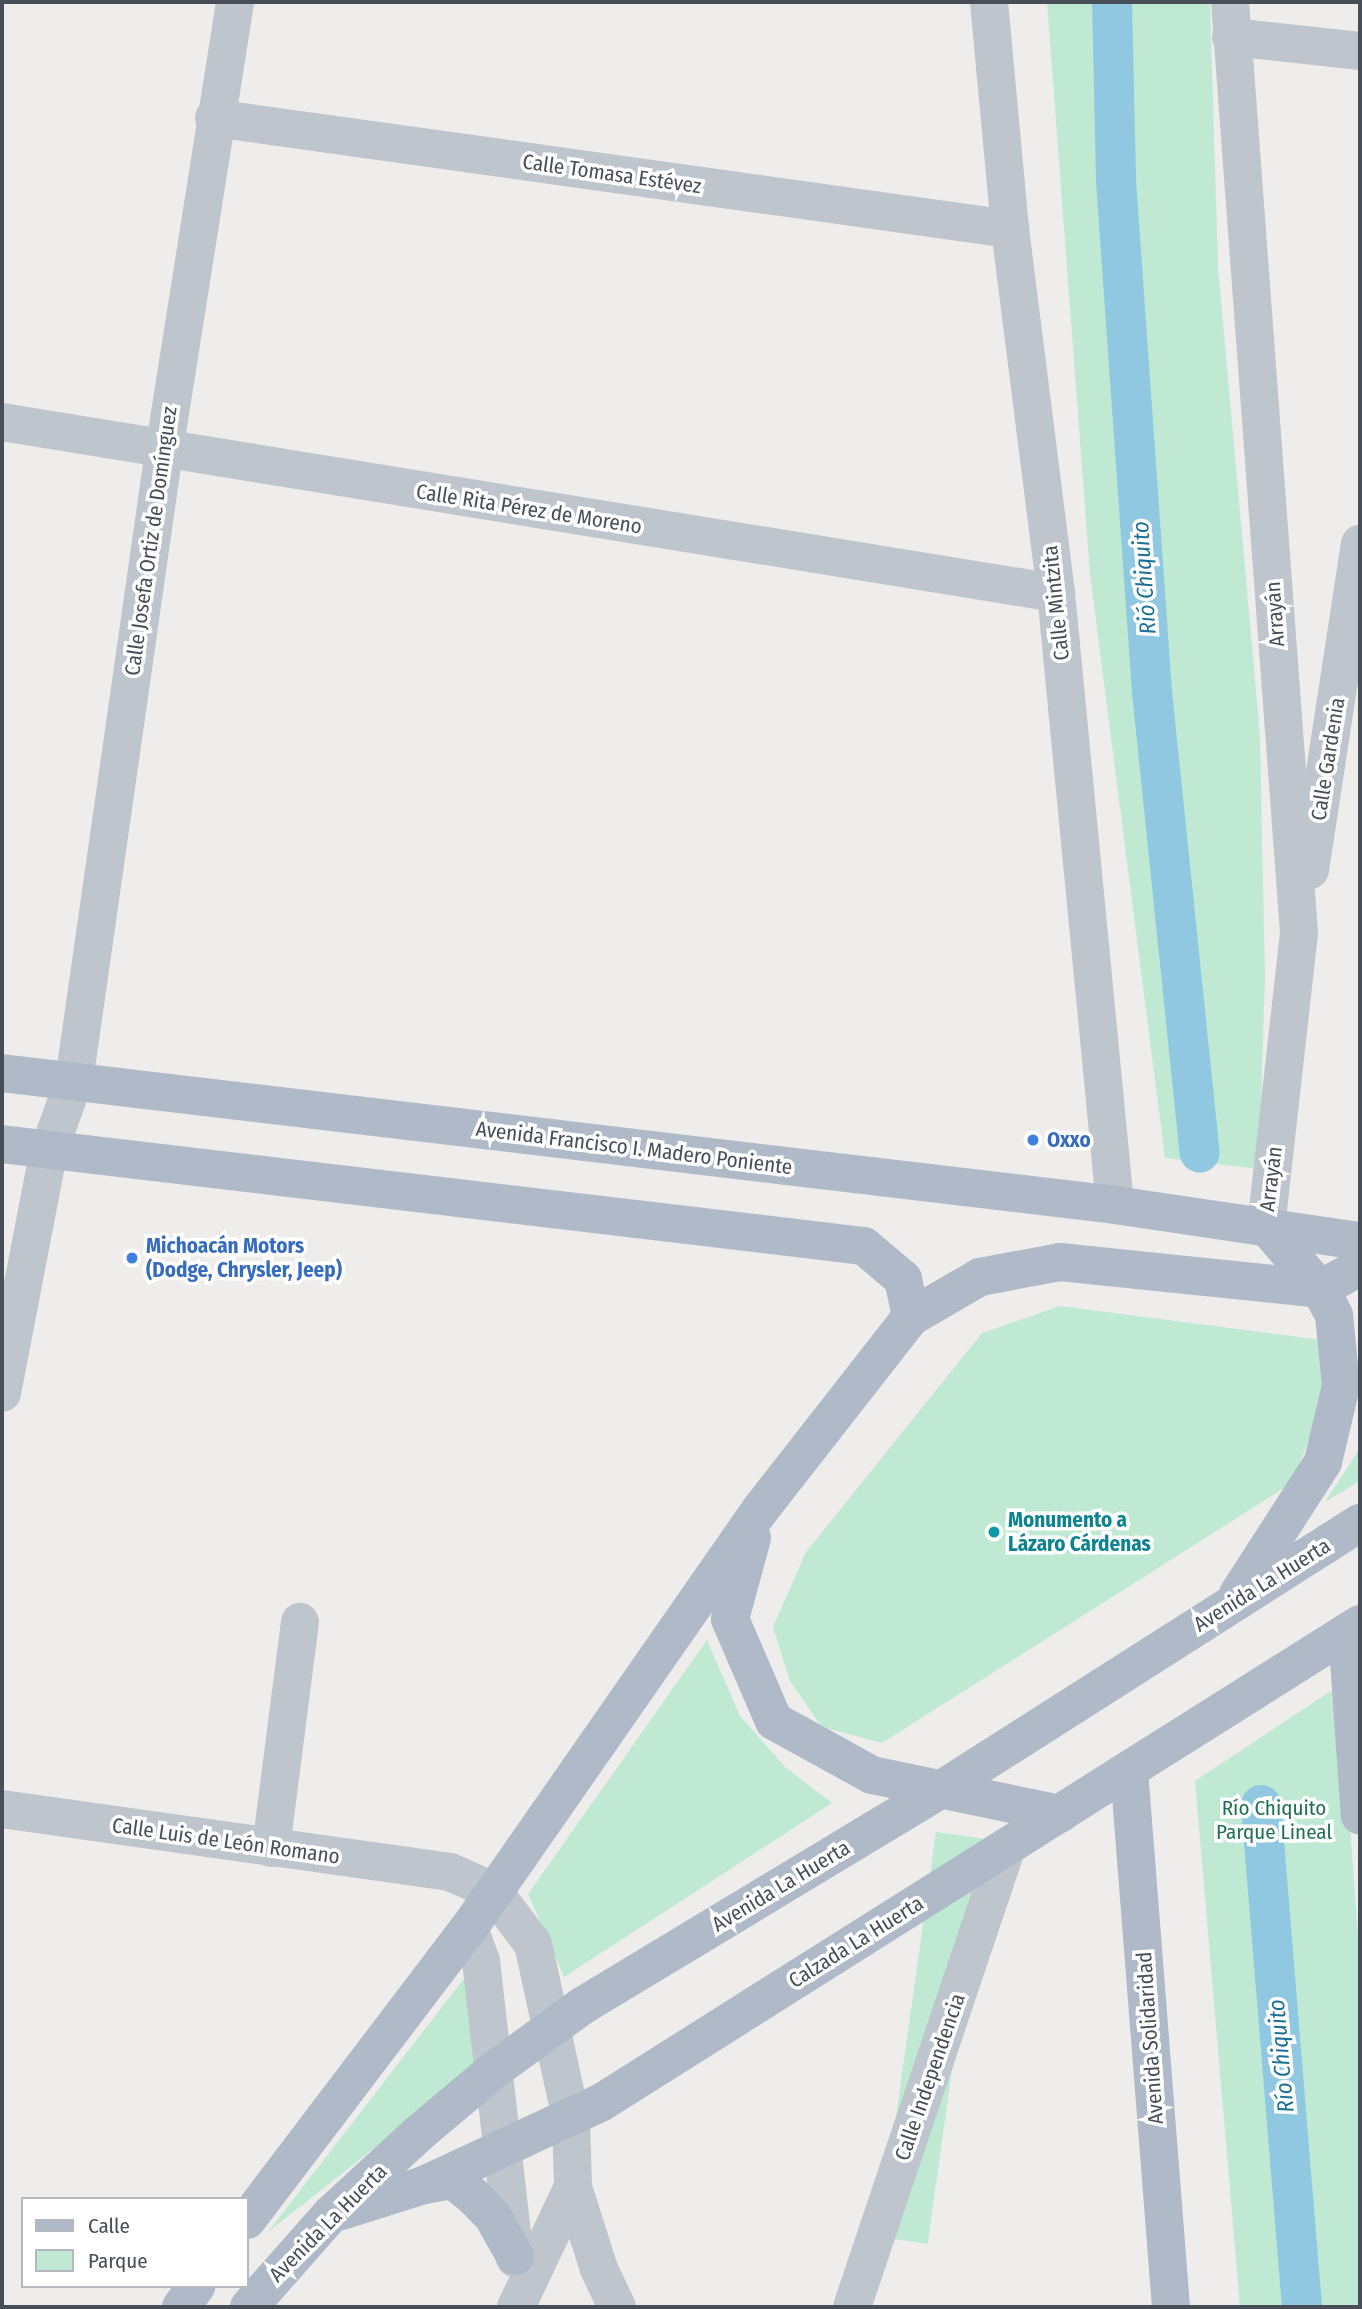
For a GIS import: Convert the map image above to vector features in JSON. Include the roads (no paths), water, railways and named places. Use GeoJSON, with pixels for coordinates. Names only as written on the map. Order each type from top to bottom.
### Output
{"type":"FeatureCollection","features":[{"type":"Feature","properties":{"kind":"main road","name":"Avenida Francisco I. Madero Poniente"},"geometry":{"type":"LineString","coordinates":[[2,1073],[1115,1206],[1360,1241]]}},
{"type":"Feature","properties":{"kind":"main road"},"geometry":{"type":"LineString","coordinates":[[2,1144],[864,1246],[904,1279],[911,1317]]}},
{"type":"Feature","properties":{"kind":"main road"},"geometry":{"type":"LineString","coordinates":[[1233,1601],[1322,1462],[1341,1386],[1334,1315],[1320,1290],[1266,1226]]}},
{"type":"Feature","properties":{"kind":"main road"},"geometry":{"type":"LineString","coordinates":[[248,2219],[469,1928],[760,1510],[911,1317],[979,1277],[1060,1262],[1320,1290],[1360,1266]]}},
{"type":"Feature","properties":{"kind":"main road"},"geometry":{"type":"LineString","coordinates":[[760,1510],[730,1619],[774,1721],[872,1775],[1060,1814]]}},
{"type":"Feature","properties":{"kind":"main road","name":"Avenida La Huerta"},"geometry":{"type":"LineString","coordinates":[[252,2294],[330,2215],[494,2070],[552,2027],[942,1789],[1233,1601],[1360,1523]]}},
{"type":"Feature","properties":{"kind":"main road"},"geometry":{"type":"LineString","coordinates":[[1354,1628],[1360,1816]]}},
{"type":"Feature","properties":{"kind":"main road","name":"Calzada La Huerta"},"geometry":{"type":"LineString","coordinates":[[330,2215],[424,2185],[571,2119],[1354,1628]]}},
{"type":"Feature","properties":{"kind":"main road","name":"Avenida Solidaridad"},"geometry":{"type":"LineString","coordinates":[[1129,1770],[1171,2307]]}},
{"type":"Feature","properties":{"kind":"main road"},"geometry":{"type":"LineString","coordinates":[[424,2185],[453,2180],[493,2217],[527,2258]]}},
{"type":"Feature","properties":{"kind":"main road"},"geometry":{"type":"LineString","coordinates":[[181,2307],[195,2288]]}},
{"type":"Feature","properties":{"kind":"street","name":"Calle Josefa Ortiz de Domínguez"},"geometry":{"type":"LineString","coordinates":[[2,1393],[50,1150],[74,1081],[163,451],[214,118],[235,2]]}},
{"type":"Feature","properties":{"kind":"street","name":"Calle Mintzita"},"geometry":{"type":"LineString","coordinates":[[989,2],[1010,229],[1056,593],[1115,1206]]}},
{"type":"Feature","properties":{"kind":"street"},"geometry":{"type":"LineString","coordinates":[[1231,20],[1360,51]]}},
{"type":"Feature","properties":{"kind":"street","name":"Arrayán"},"geometry":{"type":"LineString","coordinates":[[1231,20],[1299,933],[1266,1226]]}},
{"type":"Feature","properties":{"kind":"street","name":"Calle Tomasa Estévez"},"geometry":{"type":"LineString","coordinates":[[214,118],[1010,229]]}},
{"type":"Feature","properties":{"kind":"street","name":"Calle Rita Pérez de Moreno"},"geometry":{"type":"LineString","coordinates":[[2,422],[163,451],[1056,593]]}},
{"type":"Feature","properties":{"kind":"street","name":"Calle Gardenia"},"geometry":{"type":"LineString","coordinates":[[1299,933],[1357,597],[1360,544]]}},
{"type":"Feature","properties":{"kind":"street"},"geometry":{"type":"LineString","coordinates":[[271,1848],[300,1622]]}},
{"type":"Feature","properties":{"kind":"street","name":"Calle Luis de León Romano"},"geometry":{"type":"LineString","coordinates":[[2,1809],[450,1871],[493,1891]]}},
{"type":"Feature","properties":{"kind":"street","name":"Calle Independencia"},"geometry":{"type":"LineString","coordinates":[[852,2307],[1007,1846]]}},
{"type":"Feature","properties":{"kind":"street"},"geometry":{"type":"LineString","coordinates":[[493,1891],[533,1944],[571,2119],[573,2187],[599,2269],[617,2307]]}},
{"type":"Feature","properties":{"kind":"street"},"geometry":{"type":"LineString","coordinates":[[469,1928],[481,1961],[501,2151],[527,2258]]}},
{"type":"Feature","properties":{"kind":"street"},"geometry":{"type":"LineString","coordinates":[[509,2303],[527,2258],[573,2187]]}},
{"type":"Feature","properties":{"kind":"street"},"geometry":{"type":"LineString","coordinates":[[527,2258],[599,2269]]}},
{"type":"Feature","properties":{"kind":"street"},"geometry":{"type":"LineString","coordinates":[[582,2307],[599,2269]]}},
{"type":"Feature","properties":{"kind":"waterway","name":"Rió Chiquito"},"geometry":{"type":"LineString","coordinates":[[1112,2],[1116,181],[1152,692],[1200,1153]]}},
{"type":"Feature","properties":{"kind":"waterway","name":"Río Chiquito"},"geometry":{"type":"LineString","coordinates":[[1261,1805],[1302,2307]]}},
{"type":"Feature","properties":{"kind":"place","name":"Oxxo"},"geometry":{"type":"Point","coordinates":[1033,1140]}},
{"type":"Feature","properties":{"kind":"place","name":"Michoacán Motors (Dodge, Chrysler, Jeep)"},"geometry":{"type":"Point","coordinates":[132,1258]}},
{"type":"Feature","properties":{"kind":"place","name":"Monumento a Lázaro Cárdenas"},"geometry":{"type":"Point","coordinates":[994,1532]}},
{"type":"Feature","properties":{"kind":"park label","name":"Río Chiquito Parque Lineal"},"geometry":{"type":"Point","coordinates":[1274,1820]}}]}
